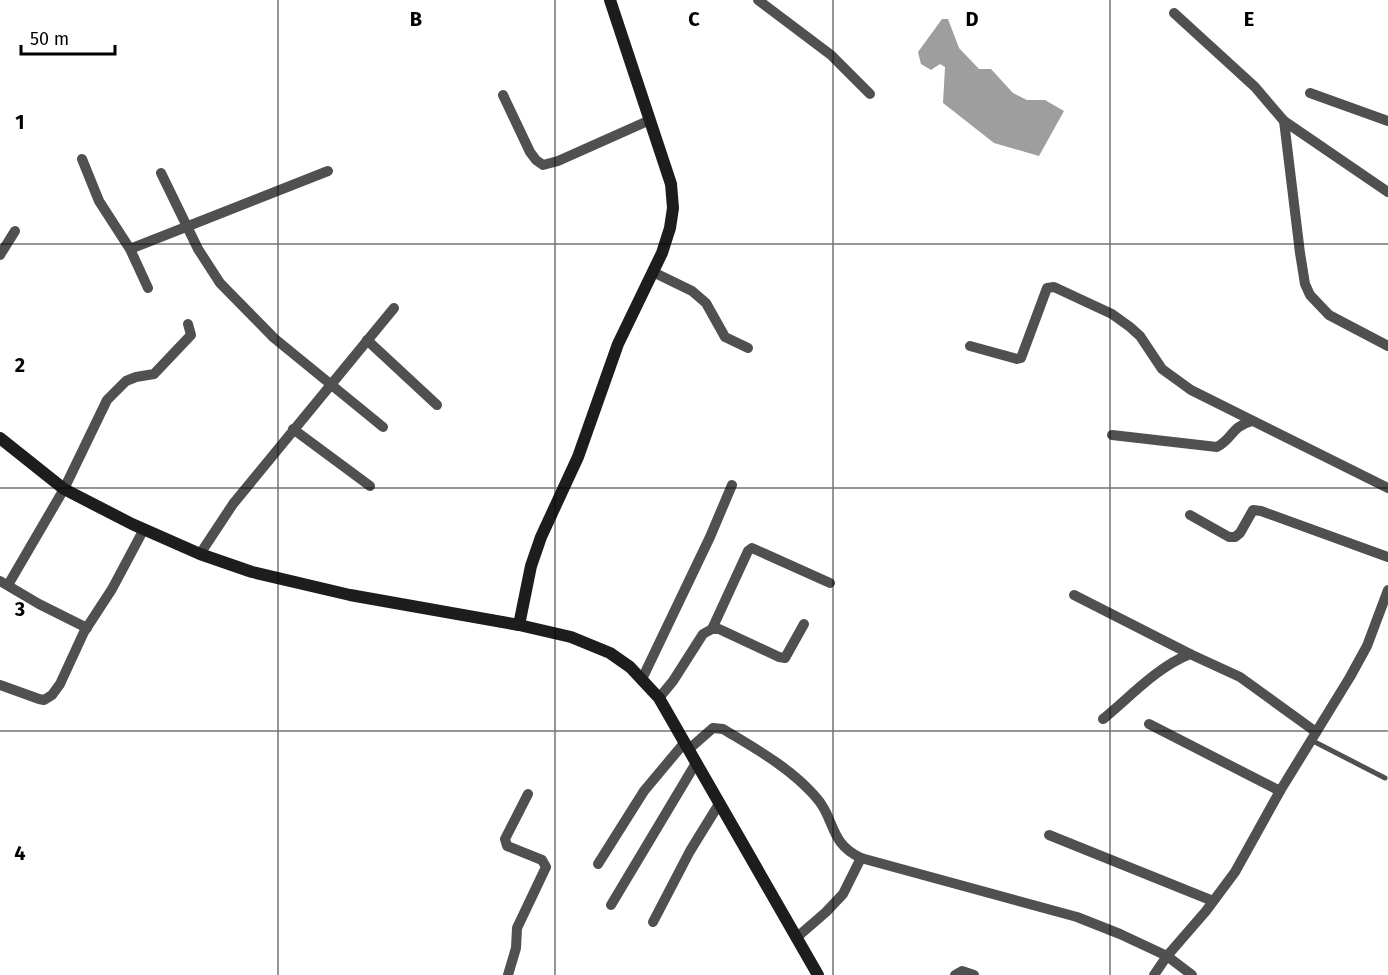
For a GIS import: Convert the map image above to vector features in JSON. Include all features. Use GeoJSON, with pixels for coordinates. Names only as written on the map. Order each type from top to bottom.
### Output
{"type":"FeatureCollection","features":[{"type":"Feature","properties":{"kind":"street"},"geometry":{"type":"LineString","coordinates":[[519,625],[531,566],[541,537],[578,457],[618,344],[668,237],[673,208],[671,184],[610,0]]}},
{"type":"Feature","properties":{"kind":"street"},"geometry":{"type":"LineString","coordinates":[[758,0],[831,55],[870,94]]}},
{"type":"Feature","properties":{"kind":"street"},"geometry":{"type":"LineString","coordinates":[[1174,13],[1248,79],[1284,121],[1388,192]]}},
{"type":"Feature","properties":{"kind":"street"},"geometry":{"type":"LineString","coordinates":[[1310,93],[1388,121]]}},
{"type":"Feature","properties":{"kind":"street"},"geometry":{"type":"LineString","coordinates":[[503,95],[530,152],[543,165],[558,161],[650,120]]}},
{"type":"Feature","properties":{"kind":"street"},"geometry":{"type":"LineString","coordinates":[[1284,121],[1305,284],[1311,295],[1329,315],[1388,346]]}},
{"type":"Feature","properties":{"kind":"street"},"geometry":{"type":"LineString","coordinates":[[82,159],[99,201],[130,249],[148,288]]}},
{"type":"Feature","properties":{"kind":"street"},"geometry":{"type":"LineString","coordinates":[[130,249],[328,171]]}},
{"type":"Feature","properties":{"kind":"street"},"geometry":{"type":"LineString","coordinates":[[161,173],[198,249],[231,296],[274,338],[383,427]]}},
{"type":"Feature","properties":{"kind":"street"},"geometry":{"type":"LineString","coordinates":[[0,255],[15,231]]}},
{"type":"Feature","properties":{"kind":"street"},"geometry":{"type":"LineString","coordinates":[[653,272],[692,291],[706,303],[725,337],[748,348]]}},
{"type":"Feature","properties":{"kind":"street"},"geometry":{"type":"LineString","coordinates":[[970,346],[1017,359],[1021,358],[1047,288],[1054,287],[1112,314],[1140,336],[1162,369],[1175,380],[1388,488]]}},
{"type":"Feature","properties":{"kind":"street"},"geometry":{"type":"LineString","coordinates":[[200,554],[232,504],[394,308]]}},
{"type":"Feature","properties":{"kind":"street"},"geometry":{"type":"LineString","coordinates":[[87,628],[4,583],[64,489],[107,400],[126,381],[154,374],[190,335],[188,324]]}},
{"type":"Feature","properties":{"kind":"street"},"geometry":{"type":"LineString","coordinates":[[367,340],[437,405]]}},
{"type":"Feature","properties":{"kind":"street"},"geometry":{"type":"LineString","coordinates":[[1112,435],[1217,447],[1224,443],[1235,428],[1252,421]]}},
{"type":"Feature","properties":{"kind":"street"},"geometry":{"type":"LineString","coordinates":[[293,429],[370,486]]}},
{"type":"Feature","properties":{"kind":"street"},"geometry":{"type":"LineString","coordinates":[[0,438],[64,489],[90,504],[200,554],[252,572],[350,596],[519,625],[571,637],[610,653],[642,679],[659,698],[818,975]]}},
{"type":"Feature","properties":{"kind":"street"},"geometry":{"type":"LineString","coordinates":[[642,679],[710,537],[732,485]]}},
{"type":"Feature","properties":{"kind":"street"},"geometry":{"type":"LineString","coordinates":[[1190,515],[1229,537],[1235,537],[1240,533],[1253,510],[1388,557]]}},
{"type":"Feature","properties":{"kind":"street"},"geometry":{"type":"LineString","coordinates":[[0,685],[39,699],[52,695],[60,684],[87,628],[112,589],[144,529]]}},
{"type":"Feature","properties":{"kind":"street"},"geometry":{"type":"LineString","coordinates":[[712,629],[748,550],[752,548],[830,583]]}},
{"type":"Feature","properties":{"kind":"street"},"geometry":{"type":"LineString","coordinates":[[1154,975],[1167,956],[1213,902],[1234,872],[1280,790],[1367,646],[1388,590]]}},
{"type":"Feature","properties":{"kind":"street"},"geometry":{"type":"LineString","coordinates":[[1074,595],[1240,677],[1314,736]]}},
{"type":"Feature","properties":{"kind":"street"},"geometry":{"type":"LineString","coordinates":[[659,698],[673,681],[703,634],[712,629],[719,629],[785,658],[804,624]]}},
{"type":"Feature","properties":{"kind":"street"},"geometry":{"type":"LineString","coordinates":[[1103,719],[1167,665],[1190,654]]}},
{"type":"Feature","properties":{"kind":"street"},"geometry":{"type":"LineString","coordinates":[[1149,724],[1280,790]]}},
{"type":"Feature","properties":{"kind":"street"},"geometry":{"type":"LineString","coordinates":[[598,864],[644,790],[687,745],[713,728],[718,728],[784,767],[816,797],[840,843],[850,853],[861,858],[1077,917],[1167,956],[1192,975]]}},
{"type":"Feature","properties":{"kind":"street"},"geometry":{"type":"LineString","coordinates":[[611,905],[696,763]]}},
{"type":"Feature","properties":{"kind":"street"},"geometry":{"type":"LineString","coordinates":[[508,975],[516,948],[517,928],[546,867],[542,860],[507,846],[505,839],[528,794]]}},
{"type":"Feature","properties":{"kind":"street"},"geometry":{"type":"LineString","coordinates":[[653,922],[690,851],[719,804]]}},
{"type":"Feature","properties":{"kind":"street"},"geometry":{"type":"LineString","coordinates":[[1049,835],[1213,902]]}},
{"type":"Feature","properties":{"kind":"street"},"geometry":{"type":"LineString","coordinates":[[796,938],[843,894],[861,858]]}},
{"type":"Feature","properties":{"kind":"street"},"geometry":{"type":"LineString","coordinates":[[955,975],[962,971],[974,975]]}},
{"type":"Feature","properties":{"kind":"lane"},"geometry":{"type":"LineString","coordinates":[[1314,736],[1385,778]]}},
{"type":"Feature","properties":{"kind":"shaded area"},"geometry":{"type":"Polygon","coordinates":[[[942,19],[948,19],[959,48],[979,69],[991,69],[1013,93],[1027,100],[1045,100],[1064,111],[1039,156],[994,143],[943,103],[945,67],[940,64],[931,70],[921,64],[918,52],[942,19]]]}}]}
